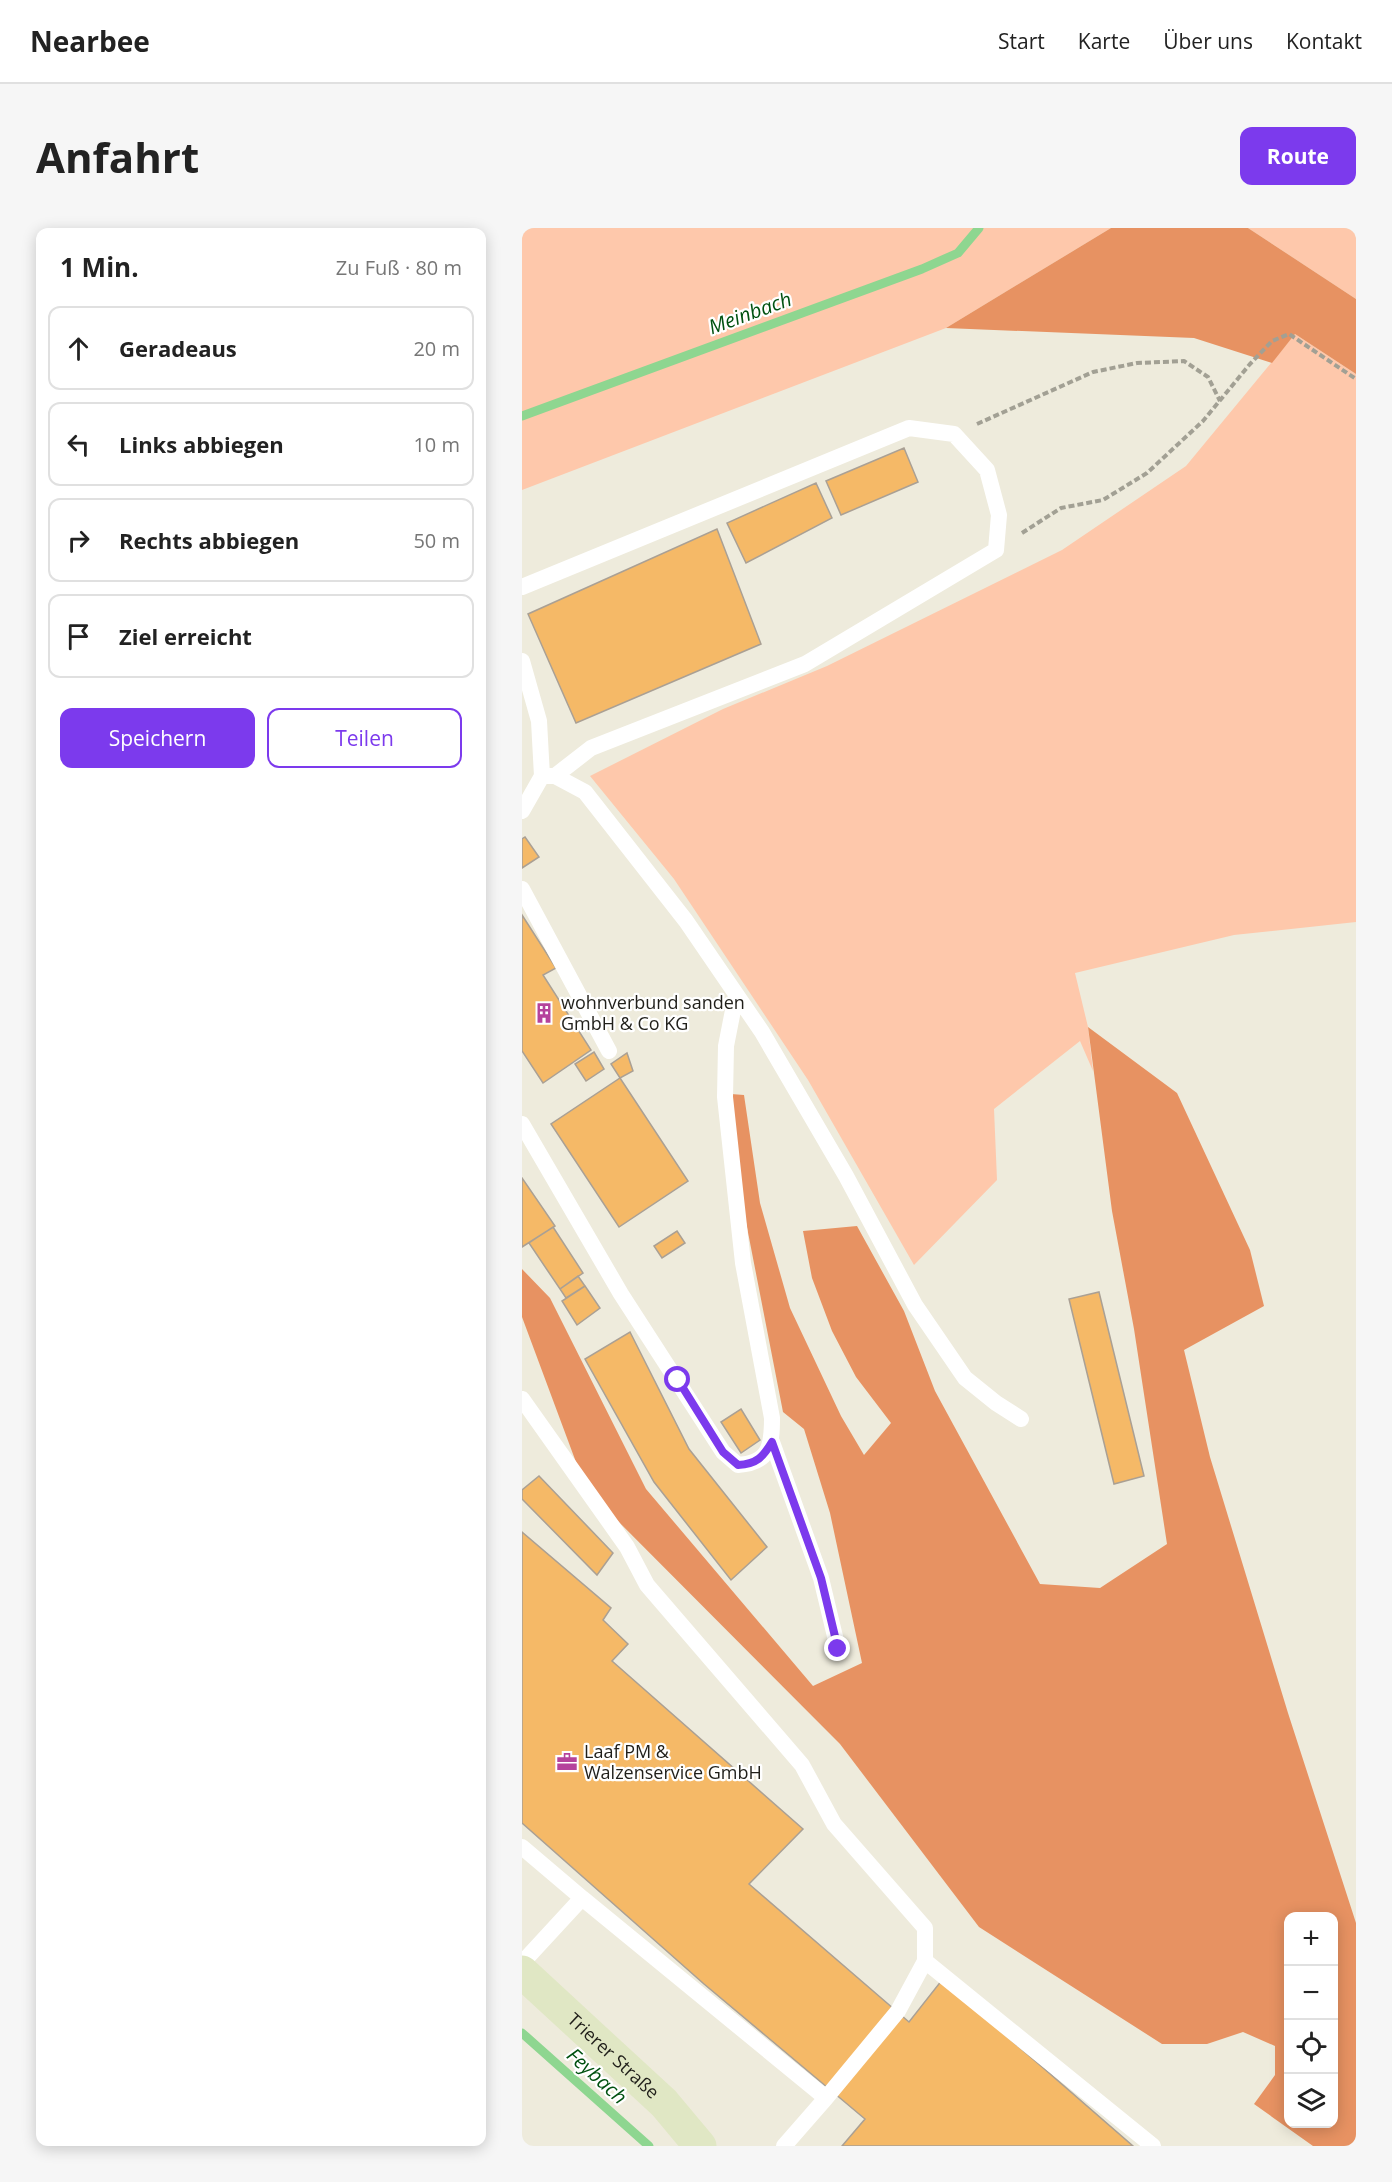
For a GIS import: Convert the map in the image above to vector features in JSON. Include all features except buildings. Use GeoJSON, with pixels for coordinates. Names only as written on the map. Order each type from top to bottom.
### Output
{"type":"FeatureCollection","features":[{"type":"Feature","properties":{"kind":"main road","name":"Trierer Straße"},"geometry":{"type":"LineString","coordinates":[[522,1972],[664,2103],[700,2146]]}},
{"type":"Feature","properties":{"kind":"lane"},"geometry":{"type":"LineString","coordinates":[[522,587],[909,428],[954,434],[987,470],[999,515],[996,550],[805,664],[591,748],[549,776],[522,811]]}},
{"type":"Feature","properties":{"kind":"lane"},"geometry":{"type":"LineString","coordinates":[[522,661],[539,721],[549,776]]}},
{"type":"Feature","properties":{"kind":"lane"},"geometry":{"type":"LineString","coordinates":[[549,776],[585,792],[686,921],[762,1032],[846,1176],[915,1305],[965,1378],[996,1403],[1021,1419]]}},
{"type":"Feature","properties":{"kind":"lane"},"geometry":{"type":"LineString","coordinates":[[522,889],[609,1051]]}},
{"type":"Feature","properties":{"kind":"lane"},"geometry":{"type":"LineString","coordinates":[[736,994],[726,1046],[725,1097],[743,1263],[772,1418],[772,1442],[821,1578],[838,1649]]}},
{"type":"Feature","properties":{"kind":"lane"},"geometry":{"type":"LineString","coordinates":[[522,1124],[621,1294],[723,1452],[738,1465],[750,1464],[763,1458],[772,1442]]}},
{"type":"Feature","properties":{"kind":"lane"},"geometry":{"type":"LineString","coordinates":[[522,1399],[627,1547],[647,1585],[802,1765],[834,1824],[925,1928],[925,1961],[898,2011],[784,2146]]}},
{"type":"Feature","properties":{"kind":"lane"},"geometry":{"type":"LineString","coordinates":[[522,1847],[826,2098]]}},
{"type":"Feature","properties":{"kind":"lane"},"geometry":{"type":"LineString","coordinates":[[522,1963],[582,1898]]}},
{"type":"Feature","properties":{"kind":"lane"},"geometry":{"type":"LineString","coordinates":[[925,1961],[1153,2146]]}},
{"type":"Feature","properties":{"kind":"path"},"geometry":{"type":"LineString","coordinates":[[996,550],[1061,508],[1103,500],[1147,473],[1203,422],[1250,364],[1272,341],[1289,334],[1356,379]]}},
{"type":"Feature","properties":{"kind":"path"},"geometry":{"type":"LineString","coordinates":[[954,434],[1093,372],[1137,363],[1184,361],[1208,377],[1220,401]]}},
{"type":"Feature","properties":{"kind":"shaded area"},"geometry":{"type":"Polygon","coordinates":[[[522,228],[1111,228],[946,328],[522,490],[522,228]]]}},
{"type":"Feature","properties":{"kind":"shaded area"},"geometry":{"type":"Polygon","coordinates":[[[1111,228],[1248,228],[1356,299],[1356,374],[1295,334],[1272,363],[1194,338],[946,328],[1111,228]]]}},
{"type":"Feature","properties":{"kind":"shaded area"},"geometry":{"type":"Polygon","coordinates":[[[1248,228],[1356,228],[1356,299],[1248,228]]]}},
{"type":"Feature","properties":{"kind":"shaded area"},"geometry":{"type":"Polygon","coordinates":[[[1295,334],[1356,374],[1356,922],[1234,935],[1075,973],[1088,1027],[1093,1071],[1080,1041],[994,1109],[997,1180],[914,1265],[808,1080],[674,879],[590,776],[723,709],[827,666],[1062,550],[1186,466],[1295,334]]]}},
{"type":"Feature","properties":{"kind":"shaded area"},"geometry":{"type":"Polygon","coordinates":[[[1088,1027],[1177,1093],[1250,1250],[1264,1306],[1184,1350],[1210,1457],[1288,1713],[1356,1923],[1356,2146],[1313,2146],[1288,2128],[1338,2128],[1338,1912],[1284,1912],[1284,2125],[1254,2104],[1275,2075],[1275,2046],[1243,2032],[1207,2044],[1162,2044],[979,1927],[840,1744],[586,1489],[522,1317],[522,1269],[550,1298],[646,1489],[813,1686],[862,1663],[830,1513],[804,1429],[783,1412],[745,1217],[731,1094],[744,1095],[760,1203],[790,1308],[841,1416],[864,1455],[891,1423],[856,1377],[832,1331],[812,1278],[803,1231],[857,1226],[904,1311],[935,1391],[1040,1584],[1100,1588],[1167,1544],[1134,1329],[1112,1211],[1088,1027]]]}},
{"type":"Feature","properties":{"kind":"waterway","name":"Meinbach"},"geometry":{"type":"LineString","coordinates":[[522,416],[922,269],[958,253],[979,228]]}},
{"type":"Feature","properties":{"kind":"waterway","name":"Feybach"},"geometry":{"type":"LineString","coordinates":[[522,2033],[649,2146]]}},
{"type":"Feature","properties":{"kind":"place","name":"wohnverbund sanden GmbH & Co KG"},"geometry":{"type":"Point","coordinates":[544,1013]}},
{"type":"Feature","properties":{"kind":"place","name":"Laaf PM & Walzenservice GmbH"},"geometry":{"type":"Point","coordinates":[567,1762]}},
{"type":"Feature","properties":{"kind":"route"},"geometry":{"type":"LineString","coordinates":[[678,1380],[723,1452],[738,1465],[750,1464],[763,1458],[772,1442],[821,1578],[838,1649]]}}]}
